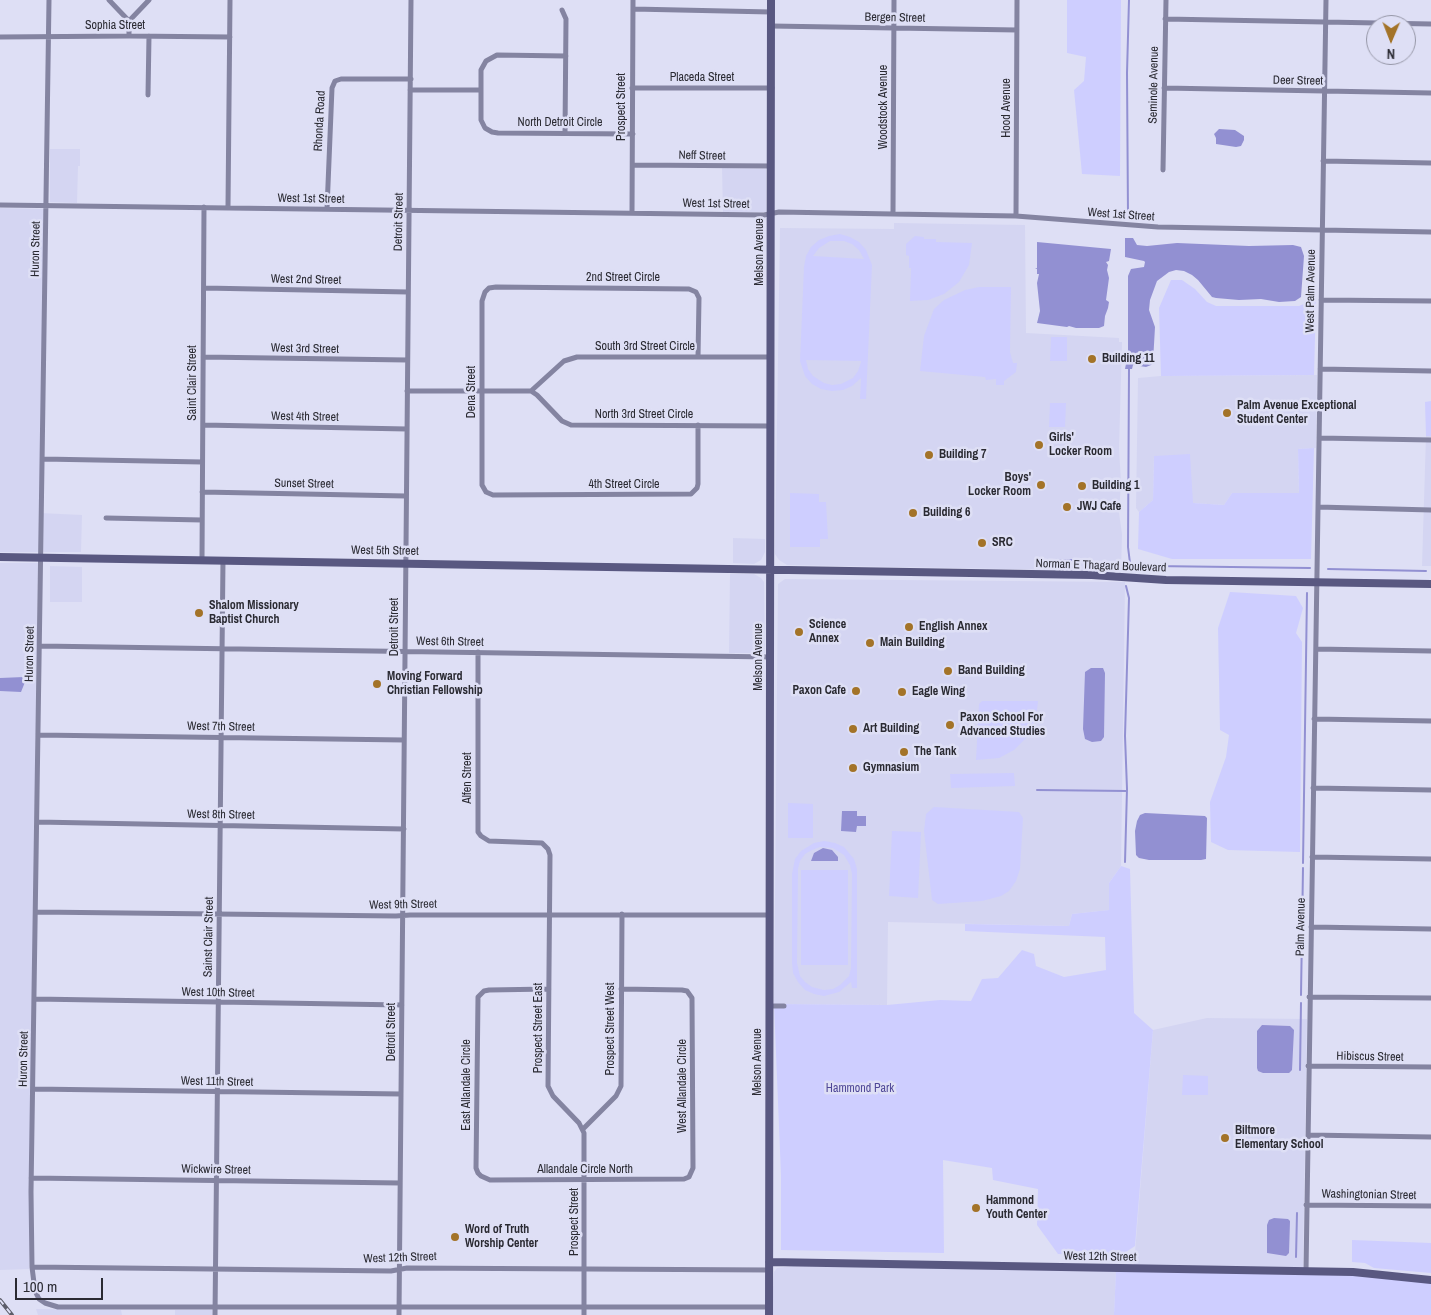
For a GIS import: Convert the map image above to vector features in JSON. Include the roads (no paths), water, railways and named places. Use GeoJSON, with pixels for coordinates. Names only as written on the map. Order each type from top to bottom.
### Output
{"type":"FeatureCollection","features":[{"type":"Feature","properties":{"kind":"street","name":"Huron Street"},"geometry":{"type":"LineString","coordinates":[[50,0],[31,1178],[32,1267],[35,1291],[39,1299],[45,1303],[60,1307],[216,1308]]}},
{"type":"Feature","properties":{"kind":"street"},"geometry":{"type":"LineString","coordinates":[[109,0],[129,21]]}},
{"type":"Feature","properties":{"kind":"street"},"geometry":{"type":"LineString","coordinates":[[129,36],[129,21],[149,0]]}},
{"type":"Feature","properties":{"kind":"street"},"geometry":{"type":"LineString","coordinates":[[228,208],[230,0]]}},
{"type":"Feature","properties":{"kind":"street","name":"Detroit Street"},"geometry":{"type":"LineString","coordinates":[[399,1315],[411,0]]}},
{"type":"Feature","properties":{"kind":"street","name":"Prospect Street"},"geometry":{"type":"LineString","coordinates":[[632,213],[633,0]]}},
{"type":"Feature","properties":{"kind":"street","name":"Melson Avenue"},"geometry":{"type":"LineString","coordinates":[[769,1311],[771,0]]}},
{"type":"Feature","properties":{"kind":"street","name":"Woodstock Avenue"},"geometry":{"type":"LineString","coordinates":[[893,214],[894,0]]}},
{"type":"Feature","properties":{"kind":"street","name":"Hood Avenue"},"geometry":{"type":"LineString","coordinates":[[1016,216],[1017,0]]}},
{"type":"Feature","properties":{"kind":"street","name":"Seminole Avenue"},"geometry":{"type":"LineString","coordinates":[[1163,170],[1166,0]]}},
{"type":"Feature","properties":{"kind":"street","name":"West Palm Avenue"},"geometry":{"type":"LineString","coordinates":[[1317,583],[1326,0]]}},
{"type":"Feature","properties":{"kind":"street"},"geometry":{"type":"LineString","coordinates":[[562,10],[566,20],[565,133]]}},
{"type":"Feature","properties":{"kind":"street"},"geometry":{"type":"LineString","coordinates":[[633,10],[771,12]]}},
{"type":"Feature","properties":{"kind":"street"},"geometry":{"type":"LineString","coordinates":[[1165,20],[1431,24]]}},
{"type":"Feature","properties":{"kind":"street","name":"Bergen Street"},"geometry":{"type":"LineString","coordinates":[[772,26],[1017,30]]}},
{"type":"Feature","properties":{"kind":"street","name":"Sophia Street"},"geometry":{"type":"LineString","coordinates":[[0,38],[49,36],[230,37]]}},
{"type":"Feature","properties":{"kind":"street"},"geometry":{"type":"LineString","coordinates":[[148,95],[149,36]]}},
{"type":"Feature","properties":{"kind":"street"},"geometry":{"type":"LineString","coordinates":[[410,90],[481,90],[481,70],[486,61],[497,55],[566,56]]}},
{"type":"Feature","properties":{"kind":"street","name":"Rhonda Road"},"geometry":{"type":"LineString","coordinates":[[327,209],[332,88],[335,81],[341,79],[411,79]]}},
{"type":"Feature","properties":{"kind":"street","name":"Placeda Street"},"geometry":{"type":"LineString","coordinates":[[632,88],[772,88]]}},
{"type":"Feature","properties":{"kind":"street","name":"Deer Street"},"geometry":{"type":"LineString","coordinates":[[1164,88],[1431,93]]}},
{"type":"Feature","properties":{"kind":"street","name":"North Detroit Circle"},"geometry":{"type":"LineString","coordinates":[[481,90],[481,120],[488,130],[498,133],[632,134]]}},
{"type":"Feature","properties":{"kind":"street"},"geometry":{"type":"LineString","coordinates":[[1323,161],[1431,163]]}},
{"type":"Feature","properties":{"kind":"street","name":"Neff Street"},"geometry":{"type":"LineString","coordinates":[[632,165],[771,166]]}},
{"type":"Feature","properties":{"kind":"street","name":"West 1st Street"},"geometry":{"type":"LineString","coordinates":[[0,205],[764,215],[893,214],[1016,216],[1130,226],[1431,232]]}},
{"type":"Feature","properties":{"kind":"street","name":"Saint Clair Street"},"geometry":{"type":"LineString","coordinates":[[202,559],[204,207]]}},
{"type":"Feature","properties":{"kind":"street","name":"2nd Street Circle"},"geometry":{"type":"LineString","coordinates":[[485,292],[489,288],[496,287],[689,289],[696,292],[699,298],[698,357]]}},
{"type":"Feature","properties":{"kind":"street","name":"West 2nd Street"},"geometry":{"type":"LineString","coordinates":[[204,288],[408,292]]}},
{"type":"Feature","properties":{"kind":"street","name":"Dena Street"},"geometry":{"type":"LineString","coordinates":[[485,292],[482,301],[482,485],[486,492]]}},
{"type":"Feature","properties":{"kind":"street"},"geometry":{"type":"LineString","coordinates":[[1321,300],[1431,301]]}},
{"type":"Feature","properties":{"kind":"street","name":"West 3rd Street"},"geometry":{"type":"LineString","coordinates":[[203,357],[407,360]]}},
{"type":"Feature","properties":{"kind":"street","name":"South 3rd Street Circle"},"geometry":{"type":"LineString","coordinates":[[531,391],[564,361],[571,358],[771,357]]}},
{"type":"Feature","properties":{"kind":"street"},"geometry":{"type":"LineString","coordinates":[[1320,369],[1431,371]]}},
{"type":"Feature","properties":{"kind":"street"},"geometry":{"type":"LineString","coordinates":[[407,391],[531,391]]}},
{"type":"Feature","properties":{"kind":"street","name":"North 3rd Street Circle"},"geometry":{"type":"LineString","coordinates":[[531,391],[566,424],[770,426]]}},
{"type":"Feature","properties":{"kind":"street","name":"West 4th Street"},"geometry":{"type":"LineString","coordinates":[[203,425],[407,429]]}},
{"type":"Feature","properties":{"kind":"street","name":"4th Street Circle"},"geometry":{"type":"LineString","coordinates":[[486,492],[493,495],[691,494],[698,484],[698,425]]}},
{"type":"Feature","properties":{"kind":"street"},"geometry":{"type":"LineString","coordinates":[[1319,438],[1431,440]]}},
{"type":"Feature","properties":{"kind":"street"},"geometry":{"type":"LineString","coordinates":[[43,459],[202,462]]}},
{"type":"Feature","properties":{"kind":"street","name":"Sunset Street"},"geometry":{"type":"LineString","coordinates":[[202,492],[406,496]]}},
{"type":"Feature","properties":{"kind":"street"},"geometry":{"type":"LineString","coordinates":[[1318,507],[1431,510]]}},
{"type":"Feature","properties":{"kind":"street"},"geometry":{"type":"LineString","coordinates":[[106,518],[202,520]]}},
{"type":"Feature","properties":{"kind":"street","name":"West 5th Street"},"geometry":{"type":"LineString","coordinates":[[0,557],[770,569]]}},
{"type":"Feature","properties":{"kind":"street","name":"Sainst Clair Street"},"geometry":{"type":"LineString","coordinates":[[215,1315],[223,560]]}},
{"type":"Feature","properties":{"kind":"street","name":"Norman E Thagard Boulevard"},"geometry":{"type":"LineString","coordinates":[[770,569],[1092,575],[1166,580],[1431,584]]}},
{"type":"Feature","properties":{"kind":"street","name":"Palm Avenue"},"geometry":{"type":"LineString","coordinates":[[1306,1271],[1317,583]]}},
{"type":"Feature","properties":{"kind":"street","name":"West 6th Street"},"geometry":{"type":"LineString","coordinates":[[40,646],[770,657]]}},
{"type":"Feature","properties":{"kind":"street"},"geometry":{"type":"LineString","coordinates":[[1316,649],[1431,651]]}},
{"type":"Feature","properties":{"kind":"street","name":"Alfen Street"},"geometry":{"type":"LineString","coordinates":[[478,652],[478,832],[489,841],[537,842],[545,846],[550,854],[549,914]]}},
{"type":"Feature","properties":{"kind":"street"},"geometry":{"type":"LineString","coordinates":[[1314,719],[1431,721]]}},
{"type":"Feature","properties":{"kind":"street","name":"West 7th Street"},"geometry":{"type":"LineString","coordinates":[[38,735],[404,740]]}},
{"type":"Feature","properties":{"kind":"street"},"geometry":{"type":"LineString","coordinates":[[1313,788],[1431,790]]}},
{"type":"Feature","properties":{"kind":"street","name":"West 8th Street"},"geometry":{"type":"LineString","coordinates":[[37,822],[404,829]]}},
{"type":"Feature","properties":{"kind":"street"},"geometry":{"type":"LineString","coordinates":[[1312,857],[1431,859]]}},
{"type":"Feature","properties":{"kind":"street","name":"West 9th Street"},"geometry":{"type":"LineString","coordinates":[[36,912],[403,916],[549,914],[770,915]]}},
{"type":"Feature","properties":{"kind":"street","name":"Prospect Street East"},"geometry":{"type":"LineString","coordinates":[[549,914],[550,1091],[575,1117],[583,1129]]}},
{"type":"Feature","properties":{"kind":"street","name":"Prospect Street West"},"geometry":{"type":"LineString","coordinates":[[583,1129],[620,1091],[622,914]]}},
{"type":"Feature","properties":{"kind":"street"},"geometry":{"type":"LineString","coordinates":[[1311,927],[1431,928]]}},
{"type":"Feature","properties":{"kind":"street","name":"East Allandale Circle"},"geometry":{"type":"LineString","coordinates":[[482,1176],[476,1168],[477,1002],[481,994],[489,990],[549,989]]}},
{"type":"Feature","properties":{"kind":"street","name":"West Allandale Circle"},"geometry":{"type":"LineString","coordinates":[[621,989],[682,990],[690,994],[693,1002],[693,1168],[689,1177]]}},
{"type":"Feature","properties":{"kind":"street"},"geometry":{"type":"LineString","coordinates":[[1309,997],[1431,998]]}},
{"type":"Feature","properties":{"kind":"street","name":"West 10th Street"},"geometry":{"type":"LineString","coordinates":[[35,999],[402,1005]]}},
{"type":"Feature","properties":{"kind":"street"},"geometry":{"type":"LineString","coordinates":[[769,1006],[784,1006]]}},
{"type":"Feature","properties":{"kind":"street","name":"Hibiscus Street"},"geometry":{"type":"LineString","coordinates":[[1308,1066],[1431,1067]]}},
{"type":"Feature","properties":{"kind":"street","name":"West 11th Street"},"geometry":{"type":"LineString","coordinates":[[33,1089],[401,1094]]}},
{"type":"Feature","properties":{"kind":"street","name":"Prospect Street"},"geometry":{"type":"LineString","coordinates":[[583,1129],[585,1137],[584,1315]]}},
{"type":"Feature","properties":{"kind":"street"},"geometry":{"type":"LineString","coordinates":[[1308,1135],[1431,1137]]}},
{"type":"Feature","properties":{"kind":"street","name":"Allandale Circle North"},"geometry":{"type":"LineString","coordinates":[[482,1176],[490,1180],[680,1181],[689,1177]]}},
{"type":"Feature","properties":{"kind":"street","name":"Wickwire Street"},"geometry":{"type":"LineString","coordinates":[[31,1178],[400,1183]]}},
{"type":"Feature","properties":{"kind":"street","name":"Washingtonian Street"},"geometry":{"type":"LineString","coordinates":[[1306,1205],[1431,1206]]}},
{"type":"Feature","properties":{"kind":"street","name":"West 12th Street"},"geometry":{"type":"LineString","coordinates":[[32,1267],[391,1271],[400,1269],[769,1266],[1306,1271],[1360,1273],[1431,1280]]}},
{"type":"Feature","properties":{"kind":"street"},"geometry":{"type":"LineString","coordinates":[[216,1308],[584,1307],[769,1311]]}},
{"type":"Feature","properties":{"kind":"waterway"},"geometry":{"type":"LineString","coordinates":[[1128,216],[1127,73],[1129,0]]}},
{"type":"Feature","properties":{"kind":"waterway"},"geometry":{"type":"LineString","coordinates":[[1129,369],[1128,547],[1130,563]]}},
{"type":"Feature","properties":{"kind":"waterway"},"geometry":{"type":"LineString","coordinates":[[1043,560],[1088,560]]}},
{"type":"Feature","properties":{"kind":"waterway"},"geometry":{"type":"LineString","coordinates":[[1124,563],[1153,566],[1310,568]]}},
{"type":"Feature","properties":{"kind":"waterway"},"geometry":{"type":"LineString","coordinates":[[1328,569],[1426,571]]}},
{"type":"Feature","properties":{"kind":"waterway"},"geometry":{"type":"LineString","coordinates":[[1125,862],[1127,789],[1125,736],[1129,598],[1126,586]]}},
{"type":"Feature","properties":{"kind":"waterway"},"geometry":{"type":"LineString","coordinates":[[1303,863],[1307,593]]}},
{"type":"Feature","properties":{"kind":"waterway"},"geometry":{"type":"LineString","coordinates":[[1037,790],[1127,791]]}},
{"type":"Feature","properties":{"kind":"waterway"},"geometry":{"type":"LineString","coordinates":[[1301,995],[1303,868]]}},
{"type":"Feature","properties":{"kind":"waterway"},"geometry":{"type":"LineString","coordinates":[[1300,1070],[1301,1003]]}},
{"type":"Feature","properties":{"kind":"waterway"},"geometry":{"type":"LineString","coordinates":[[1296,1257],[1297,1213]]}},
{"type":"Feature","properties":{"kind":"railway"},"geometry":{"type":"LineString","coordinates":[[0,1300],[12,1315]]}},
{"type":"Feature","properties":{"kind":"place","name":"Building 11"},"geometry":{"type":"Point","coordinates":[1092,359]}},
{"type":"Feature","properties":{"kind":"place","name":"Palm Avenue Exceptional Student Center"},"geometry":{"type":"Point","coordinates":[1227,413]}},
{"type":"Feature","properties":{"kind":"place","name":"Girls' Locker Room"},"geometry":{"type":"Point","coordinates":[1039,445]}},
{"type":"Feature","properties":{"kind":"place","name":"Building 7"},"geometry":{"type":"Point","coordinates":[929,455]}},
{"type":"Feature","properties":{"kind":"place","name":"Boys' Locker Room"},"geometry":{"type":"Point","coordinates":[1041,485]}},
{"type":"Feature","properties":{"kind":"place","name":"Building 1"},"geometry":{"type":"Point","coordinates":[1082,486]}},
{"type":"Feature","properties":{"kind":"place","name":"JWJ Cafe"},"geometry":{"type":"Point","coordinates":[1067,507]}},
{"type":"Feature","properties":{"kind":"place","name":"Building 6"},"geometry":{"type":"Point","coordinates":[913,513]}},
{"type":"Feature","properties":{"kind":"place","name":"SRC"},"geometry":{"type":"Point","coordinates":[982,543]}},
{"type":"Feature","properties":{"kind":"place","name":"Shalom Missionary Baptist Church"},"geometry":{"type":"Point","coordinates":[199,613]}},
{"type":"Feature","properties":{"kind":"place","name":"English Annex"},"geometry":{"type":"Point","coordinates":[909,627]}},
{"type":"Feature","properties":{"kind":"place","name":"Science Annex"},"geometry":{"type":"Point","coordinates":[799,632]}},
{"type":"Feature","properties":{"kind":"place","name":"Main Building"},"geometry":{"type":"Point","coordinates":[870,643]}},
{"type":"Feature","properties":{"kind":"place","name":"Band Building"},"geometry":{"type":"Point","coordinates":[948,671]}},
{"type":"Feature","properties":{"kind":"place","name":"Moving Forward Christian Fellowship"},"geometry":{"type":"Point","coordinates":[377,684]}},
{"type":"Feature","properties":{"kind":"place","name":"Paxon Cafe"},"geometry":{"type":"Point","coordinates":[856,691]}},
{"type":"Feature","properties":{"kind":"place","name":"Eagle Wing"},"geometry":{"type":"Point","coordinates":[902,692]}},
{"type":"Feature","properties":{"kind":"place","name":"Paxon School For Advanced Studies"},"geometry":{"type":"Point","coordinates":[950,725]}},
{"type":"Feature","properties":{"kind":"place","name":"Art Building"},"geometry":{"type":"Point","coordinates":[853,729]}},
{"type":"Feature","properties":{"kind":"place","name":"The Tank"},"geometry":{"type":"Point","coordinates":[904,752]}},
{"type":"Feature","properties":{"kind":"place","name":"Gymnasium"},"geometry":{"type":"Point","coordinates":[853,768]}},
{"type":"Feature","properties":{"kind":"place","name":"Biltmore Elementary School"},"geometry":{"type":"Point","coordinates":[1225,1138]}},
{"type":"Feature","properties":{"kind":"place","name":"Hammond Youth Center"},"geometry":{"type":"Point","coordinates":[976,1208]}},
{"type":"Feature","properties":{"kind":"place","name":"Word of Truth Worship Center"},"geometry":{"type":"Point","coordinates":[455,1237]}},
{"type":"Feature","properties":{"kind":"park label","name":"Hammond Park"},"geometry":{"type":"Point","coordinates":[860,1089]}}]}
